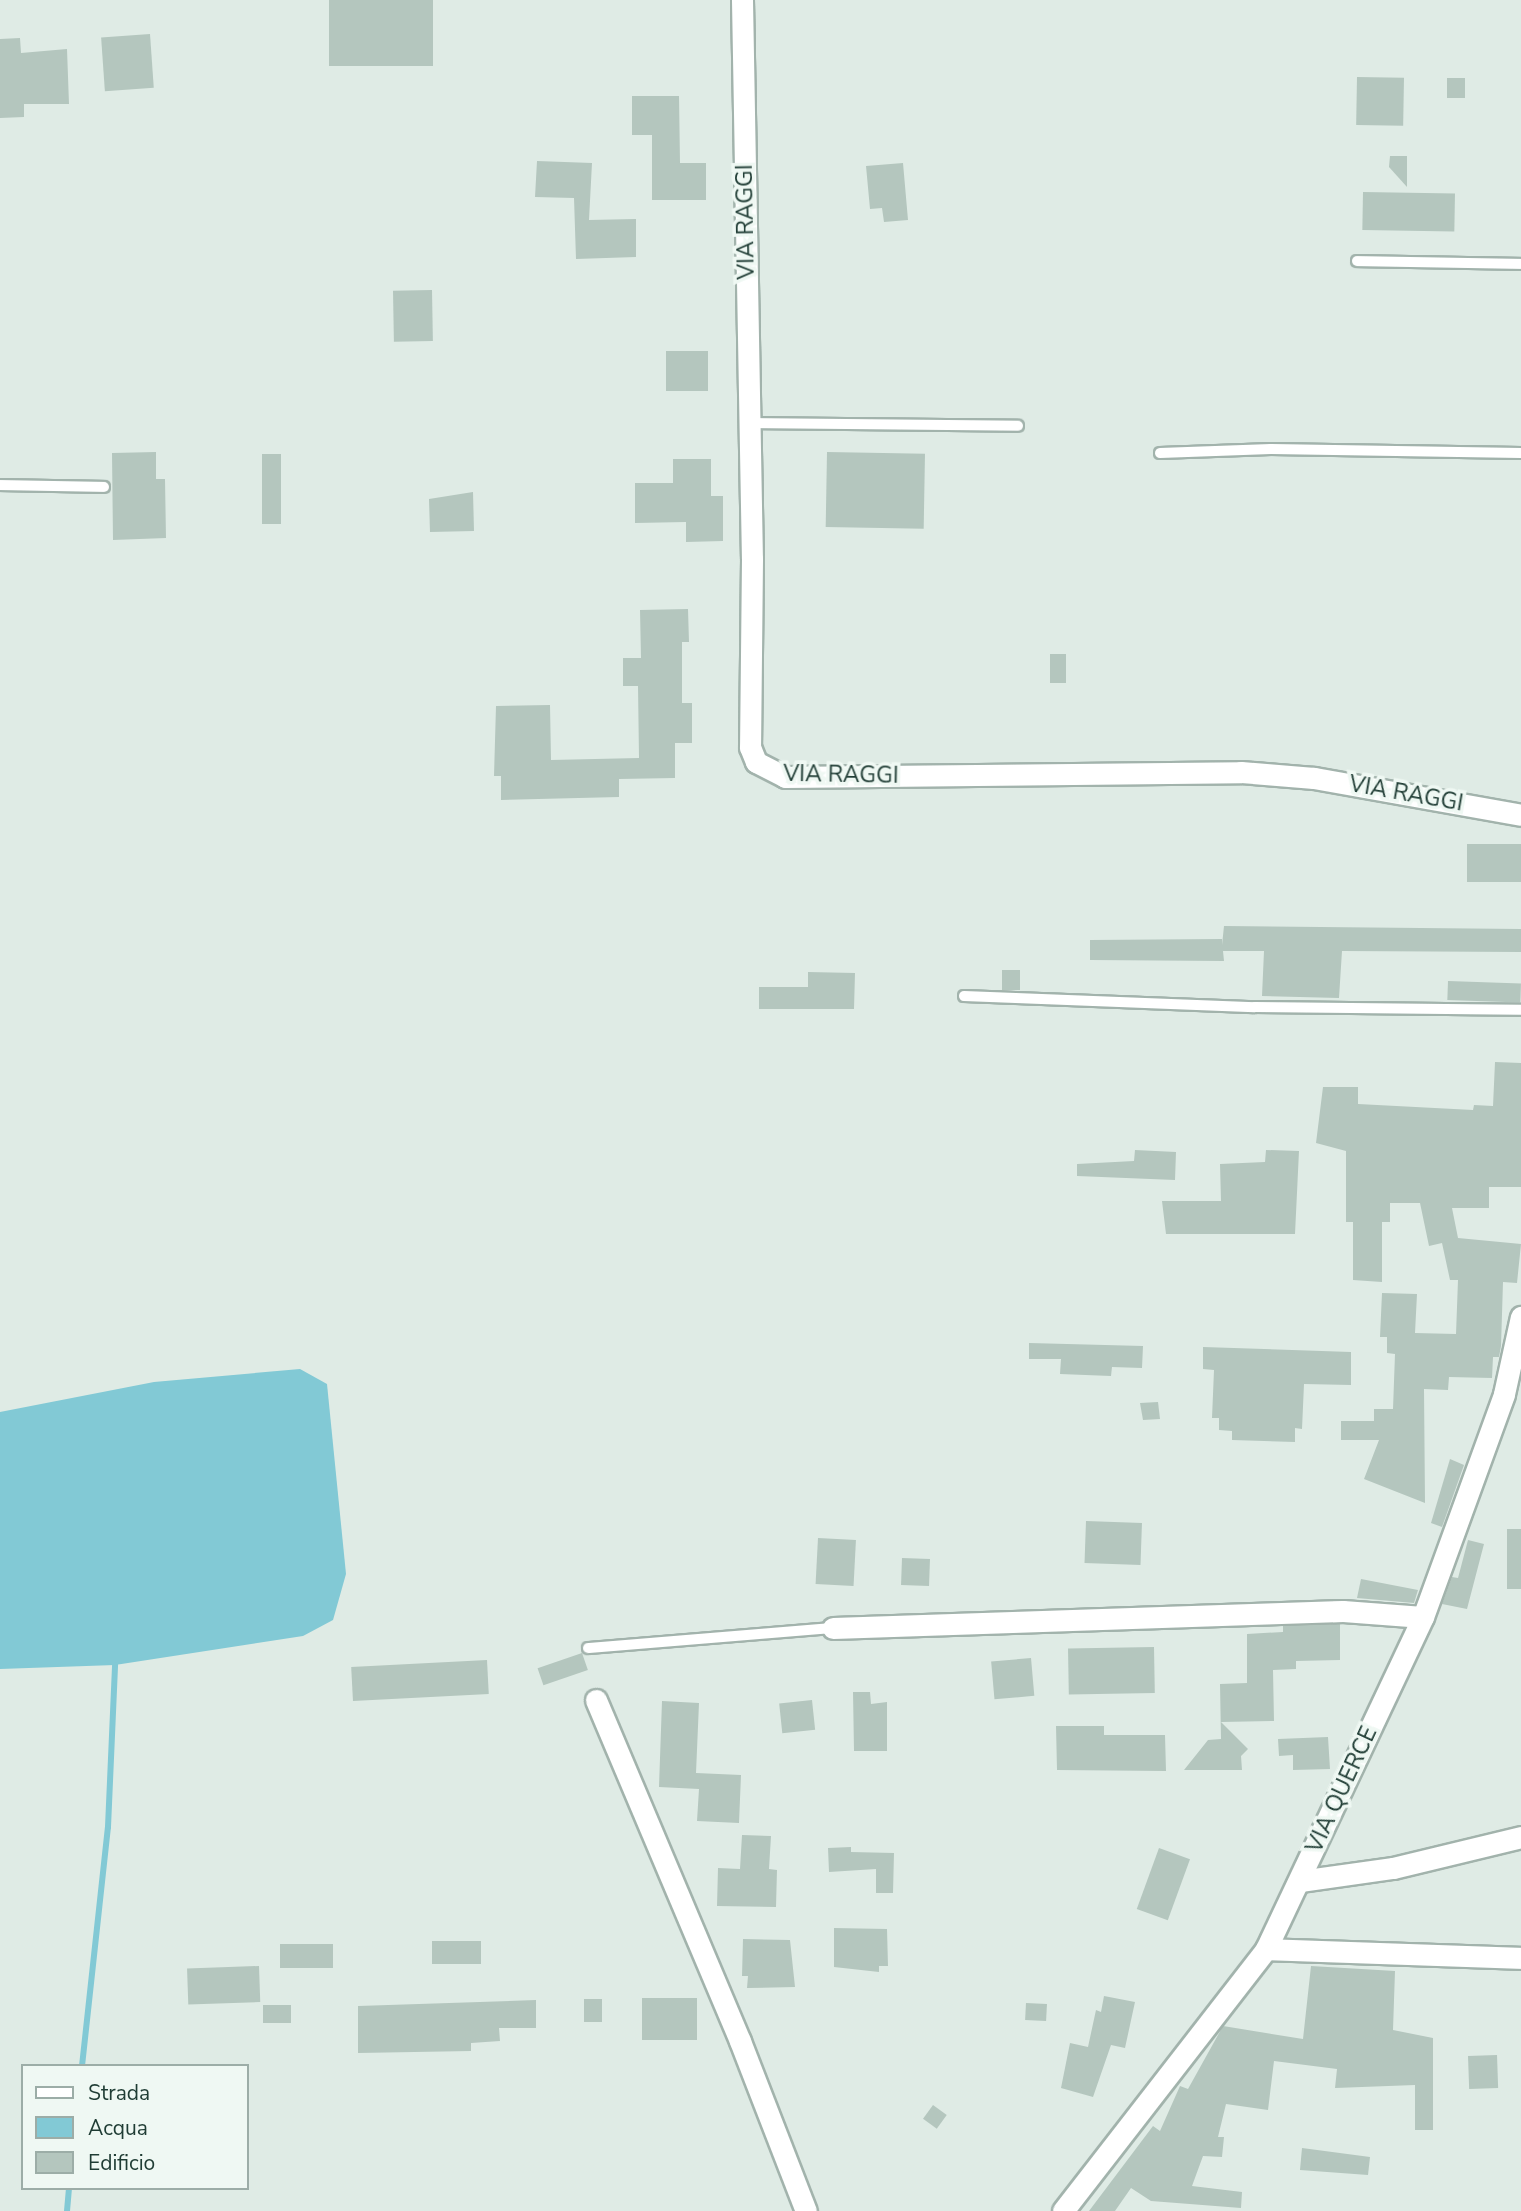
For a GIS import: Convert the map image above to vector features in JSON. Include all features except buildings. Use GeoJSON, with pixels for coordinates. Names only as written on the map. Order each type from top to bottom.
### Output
{"type":"FeatureCollection","features":[{"type":"Feature","properties":{"kind":"street","name":"VIA RAGGI"},"geometry":{"type":"LineString","coordinates":[[742,0],[750,423],[750,747],[756,762],[770,773],[1241,772],[1314,778],[1521,815]]}},
{"type":"Feature","properties":{"kind":"street","name":"VIA QUERCE"},"geometry":{"type":"LineString","coordinates":[[1063,2211],[1266,1948],[1423,1617],[1504,1394],[1521,1317]]}},
{"type":"Feature","properties":{"kind":"street"},"geometry":{"type":"LineString","coordinates":[[833,1628],[1343,1611],[1423,1617]]}},
{"type":"Feature","properties":{"kind":"street"},"geometry":{"type":"LineString","coordinates":[[596,1700],[740,2041],[806,2211]]}},
{"type":"Feature","properties":{"kind":"street"},"geometry":{"type":"LineString","coordinates":[[1300,1881],[1393,1868],[1521,1837]]}},
{"type":"Feature","properties":{"kind":"street"},"geometry":{"type":"LineString","coordinates":[[1266,1948],[1521,1958]]}},
{"type":"Feature","properties":{"kind":"lane"},"geometry":{"type":"LineString","coordinates":[[1357,261],[1521,264]]}},
{"type":"Feature","properties":{"kind":"lane"},"geometry":{"type":"LineString","coordinates":[[750,423],[1018,426]]}},
{"type":"Feature","properties":{"kind":"lane"},"geometry":{"type":"LineString","coordinates":[[1160,453],[1271,449],[1521,453]]}},
{"type":"Feature","properties":{"kind":"lane"},"geometry":{"type":"LineString","coordinates":[[0,485],[104,487]]}},
{"type":"Feature","properties":{"kind":"lane"},"geometry":{"type":"LineString","coordinates":[[964,996],[1255,1007],[1521,1010]]}},
{"type":"Feature","properties":{"kind":"lane"},"geometry":{"type":"LineString","coordinates":[[589,1648],[833,1628]]}},
{"type":"Feature","properties":{"kind":"water"},"geometry":{"type":"Polygon","coordinates":[[[300,1369],[327,1384],[346,1574],[333,1620],[303,1636],[115,1665],[0,1669],[0,1412],[154,1382],[300,1369]]]}},
{"type":"Feature","properties":{"kind":"waterway"},"geometry":{"type":"LineString","coordinates":[[82,2064],[108,1827],[115,1665]]}},
{"type":"Feature","properties":{"kind":"waterway"},"geometry":{"type":"LineString","coordinates":[[67,2211],[69,2190]]}}]}
